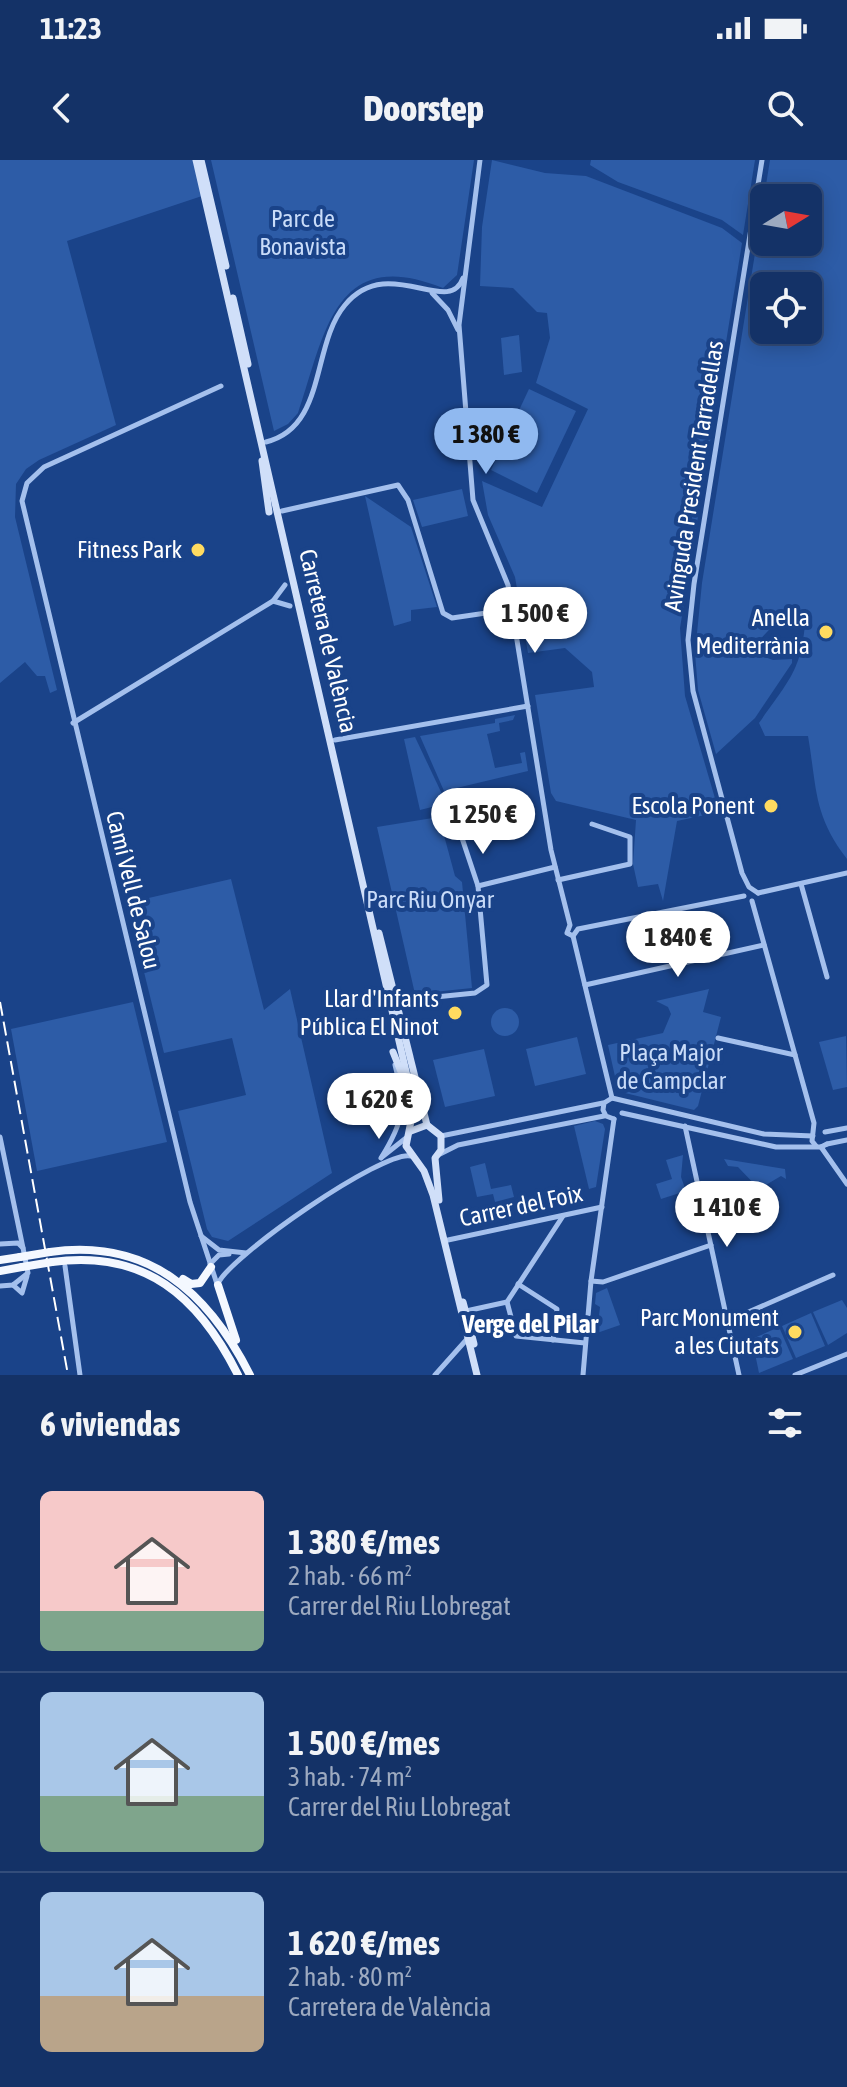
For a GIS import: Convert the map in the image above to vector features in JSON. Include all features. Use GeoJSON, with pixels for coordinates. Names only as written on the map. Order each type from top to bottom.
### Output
{"type":"FeatureCollection","features":[{"type":"Feature","properties":{"kind":"highway"},"geometry":{"type":"LineString","coordinates":[[57,1260],[111,1252],[197,1284],[206,1278],[211,1267]]}},
{"type":"Feature","properties":{"kind":"highway"},"geometry":{"type":"LineString","coordinates":[[0,1260],[106,1262],[163,1283],[205,1317],[238,1375]]}},
{"type":"Feature","properties":{"kind":"highway"},"geometry":{"type":"LineString","coordinates":[[0,1271],[23,1261]]}},
{"type":"Feature","properties":{"kind":"highway"},"geometry":{"type":"LineString","coordinates":[[157,1268],[209,1308],[250,1375]]}},
{"type":"Feature","properties":{"kind":"highway"},"geometry":{"type":"LineString","coordinates":[[218,1285],[244,1364]]}},
{"type":"Feature","properties":{"kind":"main road","name":"Carretera de València"},"geometry":{"type":"LineString","coordinates":[[198,160],[427,1125]]}},
{"type":"Feature","properties":{"kind":"main road","name":"Carretera de València"},"geometry":{"type":"LineString","coordinates":[[198,160],[414,1106],[408,1135]]}},
{"type":"Feature","properties":{"kind":"main road"},"geometry":{"type":"LineString","coordinates":[[258,423],[269,512]]}},
{"type":"Feature","properties":{"kind":"main road"},"geometry":{"type":"LineString","coordinates":[[393,1052],[410,1088]]}},
{"type":"Feature","properties":{"kind":"main road"},"geometry":{"type":"LineString","coordinates":[[427,1125],[441,1136],[437,1156],[437,1192],[479,1375],[433,1195],[414,1158],[408,1135],[427,1125]]}},
{"type":"Feature","properties":{"kind":"main road"},"geometry":{"type":"LineString","coordinates":[[414,1158],[437,1156]]}},
{"type":"Feature","properties":{"kind":"street"},"geometry":{"type":"LineString","coordinates":[[480,160],[461,308],[460,339],[473,500],[503,567],[513,609],[555,866],[570,925],[578,929],[744,896],[752,901],[814,1123],[813,1135],[847,1184]]}},
{"type":"Feature","properties":{"kind":"street","name":"Avinguda President Tarradellas"},"geometry":{"type":"LineString","coordinates":[[749,887],[742,873],[693,691],[688,640],[694,584],[762,160]]}},
{"type":"Feature","properties":{"kind":"street"},"geometry":{"type":"LineString","coordinates":[[446,308],[450,293],[465,273]]}},
{"type":"Feature","properties":{"kind":"street"},"geometry":{"type":"LineString","coordinates":[[266,442],[288,433],[301,419],[331,332],[345,304],[364,289],[383,283],[402,282],[463,299]]}},
{"type":"Feature","properties":{"kind":"street"},"geometry":{"type":"LineString","coordinates":[[431,292],[446,308],[460,339]]}},
{"type":"Feature","properties":{"kind":"street"},"geometry":{"type":"LineString","coordinates":[[446,308],[461,308]]}},
{"type":"Feature","properties":{"kind":"street","name":"Camí Vell de Salou"},"geometry":{"type":"LineString","coordinates":[[218,1285],[200,1235],[73,723],[22,501],[27,483],[44,467],[221,386]]}},
{"type":"Feature","properties":{"kind":"street"},"geometry":{"type":"LineString","coordinates":[[282,511],[398,485],[408,500],[443,613],[452,618],[513,609]]}},
{"type":"Feature","properties":{"kind":"street"},"geometry":{"type":"LineString","coordinates":[[73,723],[273,601],[285,585]]}},
{"type":"Feature","properties":{"kind":"street"},"geometry":{"type":"LineString","coordinates":[[273,601],[290,606]]}},
{"type":"Feature","properties":{"kind":"street"},"geometry":{"type":"LineString","coordinates":[[335,740],[528,706]]}},
{"type":"Feature","properties":{"kind":"street"},"geometry":{"type":"LineString","coordinates":[[558,880],[630,864],[630,837],[592,824]]}},
{"type":"Feature","properties":{"kind":"street"},"geometry":{"type":"LineString","coordinates":[[396,1001],[464,995],[485,989],[488,975],[478,886],[461,835]]}},
{"type":"Feature","properties":{"kind":"street"},"geometry":{"type":"LineString","coordinates":[[478,886],[555,866]]}},
{"type":"Feature","properties":{"kind":"street"},"geometry":{"type":"LineString","coordinates":[[752,901],[758,893],[847,874]]}},
{"type":"Feature","properties":{"kind":"street"},"geometry":{"type":"LineString","coordinates":[[801,884],[827,977]]}},
{"type":"Feature","properties":{"kind":"street"},"geometry":{"type":"LineString","coordinates":[[744,896],[749,887],[758,893]]}},
{"type":"Feature","properties":{"kind":"street"},"geometry":{"type":"LineString","coordinates":[[570,925],[566,930],[573,936],[612,1098]]}},
{"type":"Feature","properties":{"kind":"street"},"geometry":{"type":"LineString","coordinates":[[573,936],[578,929]]}},
{"type":"Feature","properties":{"kind":"street"},"geometry":{"type":"LineString","coordinates":[[585,985],[764,945]]}},
{"type":"Feature","properties":{"kind":"street"},"geometry":{"type":"LineString","coordinates":[[718,1038],[795,1055]]}},
{"type":"Feature","properties":{"kind":"street"},"geometry":{"type":"LineString","coordinates":[[381,1158],[397,1132],[402,1114],[393,1052]]}},
{"type":"Feature","properties":{"kind":"street"},"geometry":{"type":"LineString","coordinates":[[612,1098],[764,1134],[813,1135],[847,1128]]}},
{"type":"Feature","properties":{"kind":"street"},"geometry":{"type":"LineString","coordinates":[[441,1136],[604,1103],[612,1098]]}},
{"type":"Feature","properties":{"kind":"street"},"geometry":{"type":"LineString","coordinates":[[620,1101],[622,1113]]}},
{"type":"Feature","properties":{"kind":"street"},"geometry":{"type":"LineString","coordinates":[[604,1103],[606,1116]]}},
{"type":"Feature","properties":{"kind":"street"},"geometry":{"type":"LineString","coordinates":[[583,1375],[591,1281],[614,1119],[622,1113],[776,1147],[822,1146],[847,1140]]}},
{"type":"Feature","properties":{"kind":"street"},"geometry":{"type":"LineString","coordinates":[[437,1156],[458,1145],[553,1124],[606,1116],[614,1119]]}},
{"type":"Feature","properties":{"kind":"street"},"geometry":{"type":"LineString","coordinates":[[814,1123],[823,1132],[822,1146]]}},
{"type":"Feature","properties":{"kind":"street"},"geometry":{"type":"LineString","coordinates":[[685,1126],[739,1375]]}},
{"type":"Feature","properties":{"kind":"street"},"geometry":{"type":"LineString","coordinates":[[218,1285],[246,1253],[371,1167],[408,1135]]}},
{"type":"Feature","properties":{"kind":"street"},"geometry":{"type":"LineString","coordinates":[[0,1137],[18,1224],[23,1261],[22,1293],[13,1285],[0,1286]]}},
{"type":"Feature","properties":{"kind":"street"},"geometry":{"type":"LineString","coordinates":[[371,1167],[400,1155],[414,1158]]}},
{"type":"Feature","properties":{"kind":"street","name":"Carrer del Foix"},"geometry":{"type":"LineString","coordinates":[[448,1240],[602,1207]]}},
{"type":"Feature","properties":{"kind":"street"},"geometry":{"type":"LineString","coordinates":[[466,1311],[507,1302],[564,1215]]}},
{"type":"Feature","properties":{"kind":"street"},"geometry":{"type":"LineString","coordinates":[[13,1285],[23,1261],[14,1242],[18,1224]]}},
{"type":"Feature","properties":{"kind":"street"},"geometry":{"type":"LineString","coordinates":[[200,1235],[219,1250],[234,1253]]}},
{"type":"Feature","properties":{"kind":"street"},"geometry":{"type":"LineString","coordinates":[[0,1244],[14,1242]]}},
{"type":"Feature","properties":{"kind":"street"},"geometry":{"type":"LineString","coordinates":[[591,1281],[603,1282],[711,1245]]}},
{"type":"Feature","properties":{"kind":"street"},"geometry":{"type":"LineString","coordinates":[[211,1267],[219,1255],[246,1253]]}},
{"type":"Feature","properties":{"kind":"street"},"geometry":{"type":"LineString","coordinates":[[57,1260],[80,1375]]}},
{"type":"Feature","properties":{"kind":"street"},"geometry":{"type":"LineString","coordinates":[[211,1267],[230,1268]]}},
{"type":"Feature","properties":{"kind":"street"},"geometry":{"type":"LineString","coordinates":[[728,1321],[833,1275]]}},
{"type":"Feature","properties":{"kind":"street"},"geometry":{"type":"LineString","coordinates":[[518,1284],[557,1309],[553,1340]]}},
{"type":"Feature","properties":{"kind":"street"},"geometry":{"type":"LineString","coordinates":[[507,1302],[516,1336],[585,1343]]}},
{"type":"Feature","properties":{"kind":"street"},"geometry":{"type":"LineString","coordinates":[[435,1375],[468,1338]]}},
{"type":"Feature","properties":{"kind":"street"},"geometry":{"type":"LineString","coordinates":[[795,1375],[847,1354]]}},
{"type":"Feature","properties":{"kind":"green space"},"geometry":{"type":"Polygon","coordinates":[[[0,160],[193,160],[202,196],[67,241],[116,425],[39,460],[26,469],[16,484],[15,517],[57,690],[50,693],[45,676],[37,676],[25,662],[0,683],[0,160]]]}},
{"type":"Feature","properties":{"kind":"green space","name":"Parc de Bonavista"},"geometry":{"type":"Polygon","coordinates":[[[211,160],[474,160],[457,275],[443,288],[407,277],[378,278],[356,287],[340,304],[327,327],[298,413],[288,424],[274,431],[211,160]]]}},
{"type":"Feature","properties":{"kind":"green space"},"geometry":{"type":"Polygon","coordinates":[[[492,160],[545,173],[586,176],[722,228],[742,243],[680,628],[685,696],[719,812],[677,821],[663,901],[658,884],[638,887],[633,864],[636,820],[556,801],[551,793],[535,695],[594,687],[592,672],[565,648],[528,653],[515,577],[488,515],[482,481],[542,507],[588,409],[536,383],[550,338],[547,313],[537,312],[513,288],[480,286],[482,227],[492,160]]]}},
{"type":"Feature","properties":{"kind":"green space"},"geometry":{"type":"Polygon","coordinates":[[[591,160],[755,160],[743,235],[722,220],[618,182],[590,165],[591,160]]]}},
{"type":"Feature","properties":{"kind":"green space"},"geometry":{"type":"Polygon","coordinates":[[[770,160],[847,160],[847,859],[822,814],[808,736],[765,736],[759,723],[780,694],[799,659],[806,609],[786,612],[749,651],[773,660],[792,659],[792,663],[755,718],[716,754],[698,690],[695,653],[702,583],[750,284],[750,344],[822,344],[822,272],[752,272],[755,256],[822,256],[822,184],[766,184],[770,160]]]}},
{"type":"Feature","properties":{"kind":"green space"},"geometry":{"type":"Polygon","coordinates":[[[519,335],[522,372],[504,375],[501,338],[519,335]]]}},
{"type":"Feature","properties":{"kind":"green space"},"geometry":{"type":"Polygon","coordinates":[[[529,389],[576,411],[537,493],[491,470],[529,389]]]}},
{"type":"Feature","properties":{"kind":"green space"},"geometry":{"type":"Polygon","coordinates":[[[462,489],[468,516],[422,527],[413,500],[462,489]]]}},
{"type":"Feature","properties":{"kind":"green space"},"geometry":{"type":"Polygon","coordinates":[[[365,496],[411,527],[437,607],[411,610],[411,621],[394,626],[365,496]]]}},
{"type":"Feature","properties":{"kind":"green space"},"geometry":{"type":"Polygon","coordinates":[[[515,715],[513,720],[499,723],[500,731],[487,734],[495,768],[522,763],[520,753],[525,752],[528,771],[444,791],[420,736],[495,723],[495,719],[515,715]]]}},
{"type":"Feature","properties":{"kind":"green space"},"geometry":{"type":"Polygon","coordinates":[[[415,737],[444,804],[420,810],[404,739],[415,737]]]}},
{"type":"Feature","properties":{"kind":"green space","name":"Parc Riu Onyar"},"geometry":{"type":"Polygon","coordinates":[[[439,817],[455,876],[462,882],[472,988],[415,994],[377,827],[439,817]]]}},
{"type":"Feature","properties":{"kind":"green space"},"geometry":{"type":"Polygon","coordinates":[[[231,879],[264,1010],[290,989],[332,1173],[228,1241],[212,1237],[207,1229],[178,1111],[246,1095],[232,1038],[164,1053],[127,903],[231,879]]]}},
{"type":"Feature","properties":{"kind":"green space"},"geometry":{"type":"Polygon","coordinates":[[[697,913],[702,933],[656,944],[652,922],[697,913]]]}},
{"type":"Feature","properties":{"kind":"green space","name":"Plaça Major de Campclar"},"geometry":{"type":"Polygon","coordinates":[[[709,989],[703,1012],[721,1017],[698,1106],[694,1110],[625,1093],[616,1081],[608,1045],[663,1033],[671,1014],[668,1007],[656,1001],[709,989]]]}},
{"type":"Feature","properties":{"kind":"green space"},"geometry":{"type":"Polygon","coordinates":[[[133,1002],[167,1142],[37,1171],[11,1029],[133,1002]]]}},
{"type":"Feature","properties":{"kind":"green space"},"geometry":{"type":"Polygon","coordinates":[[[505,1008],[515,1012],[519,1022],[515,1032],[505,1036],[495,1032],[491,1022],[495,1012],[505,1008]]]}},
{"type":"Feature","properties":{"kind":"green space"},"geometry":{"type":"Polygon","coordinates":[[[846,1036],[847,1087],[833,1090],[819,1042],[846,1036]]]}},
{"type":"Feature","properties":{"kind":"green space"},"geometry":{"type":"Polygon","coordinates":[[[577,1037],[586,1074],[535,1086],[526,1049],[577,1037]]]}},
{"type":"Feature","properties":{"kind":"green space"},"geometry":{"type":"Polygon","coordinates":[[[484,1049],[495,1096],[445,1107],[433,1060],[484,1049]]]}},
{"type":"Feature","properties":{"kind":"green space"},"geometry":{"type":"Polygon","coordinates":[[[595,1121],[603,1124],[605,1129],[596,1187],[589,1189],[574,1126],[595,1121]]]}},
{"type":"Feature","properties":{"kind":"green space"},"geometry":{"type":"Polygon","coordinates":[[[683,1155],[681,1177],[686,1191],[661,1199],[656,1184],[672,1179],[666,1160],[683,1155]]]}},
{"type":"Feature","properties":{"kind":"green space"},"geometry":{"type":"Polygon","coordinates":[[[724,1159],[785,1169],[786,1179],[781,1176],[759,1189],[738,1167],[728,1166],[724,1159]]]}},
{"type":"Feature","properties":{"kind":"green space"},"geometry":{"type":"Polygon","coordinates":[[[485,1163],[491,1189],[511,1185],[514,1197],[495,1202],[493,1194],[477,1197],[470,1167],[485,1163]]]}},
{"type":"Feature","properties":{"kind":"green space"},"geometry":{"type":"Polygon","coordinates":[[[607,1288],[620,1325],[597,1333],[600,1307],[595,1304],[596,1293],[607,1288]]]}},
{"type":"Feature","properties":{"kind":"green space"},"geometry":{"type":"Polygon","coordinates":[[[842,1300],[847,1308],[847,1333],[828,1345],[813,1312],[842,1300]]]}},
{"type":"Feature","properties":{"kind":"green space"},"geometry":{"type":"Polygon","coordinates":[[[811,1313],[825,1346],[796,1358],[782,1326],[811,1313]]]}},
{"type":"Feature","properties":{"kind":"green space"},"geometry":{"type":"Polygon","coordinates":[[[779,1327],[793,1359],[759,1373],[752,1339],[779,1327]]]}},
{"type":"Feature","properties":{"kind":"railway"},"geometry":{"type":"LineString","coordinates":[[0,1002],[68,1375]]}},
{"type":"Feature","properties":{"kind":"place","name":"Fitness Park"},"geometry":{"type":"Point","coordinates":[198,550]}},
{"type":"Feature","properties":{"kind":"place","name":"Anella Mediterrània"},"geometry":{"type":"Point","coordinates":[826,632]}},
{"type":"Feature","properties":{"kind":"place","name":"Escola Ponent"},"geometry":{"type":"Point","coordinates":[771,806]}},
{"type":"Feature","properties":{"kind":"place","name":"Llar d'Infants Pública El Ninot"},"geometry":{"type":"Point","coordinates":[455,1013]}},
{"type":"Feature","properties":{"kind":"place","name":"Parc Monument a les Ciutats"},"geometry":{"type":"Point","coordinates":[795,1332]}},
{"type":"Feature","properties":{"kind":"district","name":"Verge del Pilar"},"geometry":{"type":"Point","coordinates":[530,1324]}}]}
